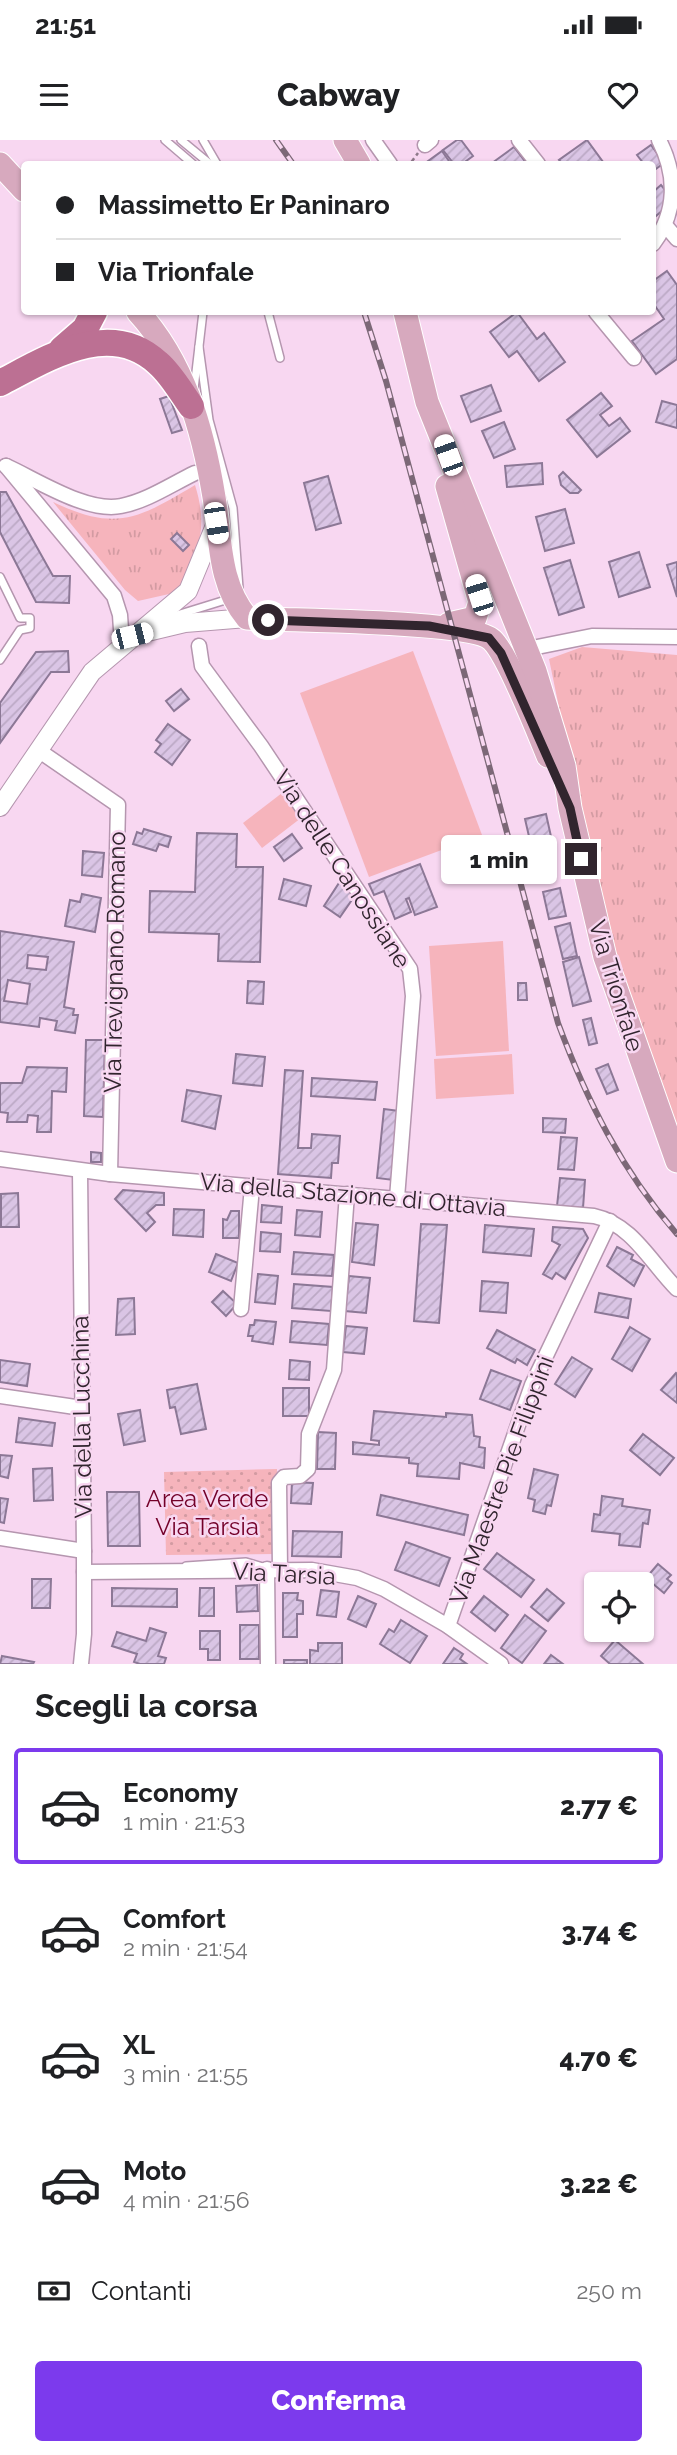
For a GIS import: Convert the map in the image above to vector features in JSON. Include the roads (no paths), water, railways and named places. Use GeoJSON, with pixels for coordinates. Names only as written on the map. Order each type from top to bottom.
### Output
{"type":"FeatureCollection","features":[{"type":"Feature","properties":{"kind":"highway"},"geometry":{"type":"LineString","coordinates":[[52,356],[85,330],[92,315]]}},
{"type":"Feature","properties":{"kind":"highway"},"geometry":{"type":"LineString","coordinates":[[0,383],[52,356],[96,342],[114,342],[135,348],[160,364],[191,406]]}},
{"type":"Feature","properties":{"kind":"main road"},"geometry":{"type":"LineString","coordinates":[[345,140],[357,161]]}},
{"type":"Feature","properties":{"kind":"main road"},"geometry":{"type":"LineString","coordinates":[[0,164],[21,187]]}},
{"type":"Feature","properties":{"kind":"main road"},"geometry":{"type":"LineString","coordinates":[[140,315],[173,358],[191,406],[214,497],[223,569],[233,598],[247,618],[429,626]]}},
{"type":"Feature","properties":{"kind":"main road","name":"Via Trionfale"},"geometry":{"type":"LineString","coordinates":[[406,315],[433,437],[480,605],[478,614],[472,620],[429,626]]}},
{"type":"Feature","properties":{"kind":"main road","name":"Via Trionfale"},"geometry":{"type":"LineString","coordinates":[[427,402],[527,649],[564,766],[570,808],[610,977],[677,1161]]}},
{"type":"Feature","properties":{"kind":"main road","name":"Via Trionfale"},"geometry":{"type":"LineString","coordinates":[[429,626],[482,634],[494,642],[570,808]]}},
{"type":"Feature","properties":{"kind":"street"},"geometry":{"type":"LineString","coordinates":[[373,140],[384,161]]}},
{"type":"Feature","properties":{"kind":"street"},"geometry":{"type":"LineString","coordinates":[[519,140],[536,161]]}},
{"type":"Feature","properties":{"kind":"street"},"geometry":{"type":"LineString","coordinates":[[656,239],[674,208],[674,166],[659,140]]}},
{"type":"Feature","properties":{"kind":"street"},"geometry":{"type":"LineString","coordinates":[[665,225],[677,239]]}},
{"type":"Feature","properties":{"kind":"street"},"geometry":{"type":"LineString","coordinates":[[598,315],[634,358]]}},
{"type":"Feature","properties":{"kind":"street"},"geometry":{"type":"LineString","coordinates":[[3,465],[114,596],[127,640]]}},
{"type":"Feature","properties":{"kind":"street"},"geometry":{"type":"LineString","coordinates":[[3,465],[89,504],[104,507],[130,504],[195,473]]}},
{"type":"Feature","properties":{"kind":"street"},"geometry":{"type":"LineString","coordinates":[[0,807],[92,672],[188,591],[216,523]]}},
{"type":"Feature","properties":{"kind":"street"},"geometry":{"type":"LineString","coordinates":[[127,640],[185,623],[247,618]]}},
{"type":"Feature","properties":{"kind":"street"},"geometry":{"type":"LineString","coordinates":[[527,649],[592,636],[677,637]]}},
{"type":"Feature","properties":{"kind":"street","name":"Via delle Canossiane"},"geometry":{"type":"LineString","coordinates":[[199,646],[202,666],[261,746],[410,969],[412,996],[397,1198]]}},
{"type":"Feature","properties":{"kind":"street","name":"Via Trevignano Romano"},"geometry":{"type":"LineString","coordinates":[[38,750],[118,805],[110,1174]]}},
{"type":"Feature","properties":{"kind":"street","name":"Via della Stazione di Ottavia"},"geometry":{"type":"LineString","coordinates":[[0,1158],[110,1174],[594,1216],[610,1221],[635,1241],[677,1289]]}},
{"type":"Feature","properties":{"kind":"street","name":"Via della Lucchina"},"geometry":{"type":"LineString","coordinates":[[80,1171],[84,1551],[81,1664]]}},
{"type":"Feature","properties":{"kind":"street"},"geometry":{"type":"LineString","coordinates":[[241,1308],[253,1187]]}},
{"type":"Feature","properties":{"kind":"street"},"geometry":{"type":"LineString","coordinates":[[268,1664],[279,1483],[284,1477],[300,1476],[308,1469],[309,1434],[334,1370],[347,1194]]}},
{"type":"Feature","properties":{"kind":"street","name":"Via Maestre Pie Filippini"},"geometry":{"type":"LineString","coordinates":[[448,1626],[532,1385],[610,1221]]}},
{"type":"Feature","properties":{"kind":"street"},"geometry":{"type":"LineString","coordinates":[[0,1395],[82,1408]]}},
{"type":"Feature","properties":{"kind":"street"},"geometry":{"type":"LineString","coordinates":[[0,1538],[84,1551]]}},
{"type":"Feature","properties":{"kind":"street","name":"Via Tarsia"},"geometry":{"type":"LineString","coordinates":[[84,1572],[273,1569],[326,1572],[364,1580],[448,1626],[501,1664]]}},
{"type":"Feature","properties":{"kind":"lane"},"geometry":{"type":"LineString","coordinates":[[165,140],[190,161]]}},
{"type":"Feature","properties":{"kind":"lane"},"geometry":{"type":"LineString","coordinates":[[181,140],[206,161]]}},
{"type":"Feature","properties":{"kind":"lane"},"geometry":{"type":"LineString","coordinates":[[203,140],[215,161]]}},
{"type":"Feature","properties":{"kind":"lane"},"geometry":{"type":"LineString","coordinates":[[198,432],[194,377],[203,315]]}},
{"type":"Feature","properties":{"kind":"lane"},"geometry":{"type":"LineString","coordinates":[[269,315],[280,358]]}},
{"type":"Feature","properties":{"kind":"lane"},"geometry":{"type":"LineString","coordinates":[[127,640],[173,615],[233,598],[240,583],[234,514],[209,420],[199,347]]}},
{"type":"Feature","properties":{"kind":"lane"},"geometry":{"type":"LineString","coordinates":[[0,577],[20,618],[30,618],[30,628],[20,630],[0,660]]}},
{"type":"Feature","properties":{"kind":"railway"},"geometry":{"type":"LineString","coordinates":[[276,140],[291,161]]}},
{"type":"Feature","properties":{"kind":"railway"},"geometry":{"type":"LineString","coordinates":[[365,315],[386,381],[558,1023],[581,1080],[608,1134],[639,1185],[677,1234]]}},
{"type":"Feature","properties":{"kind":"park label","name":"Area Verde Via Tarsia"},"geometry":{"type":"Point","coordinates":[207,1513]}}]}
